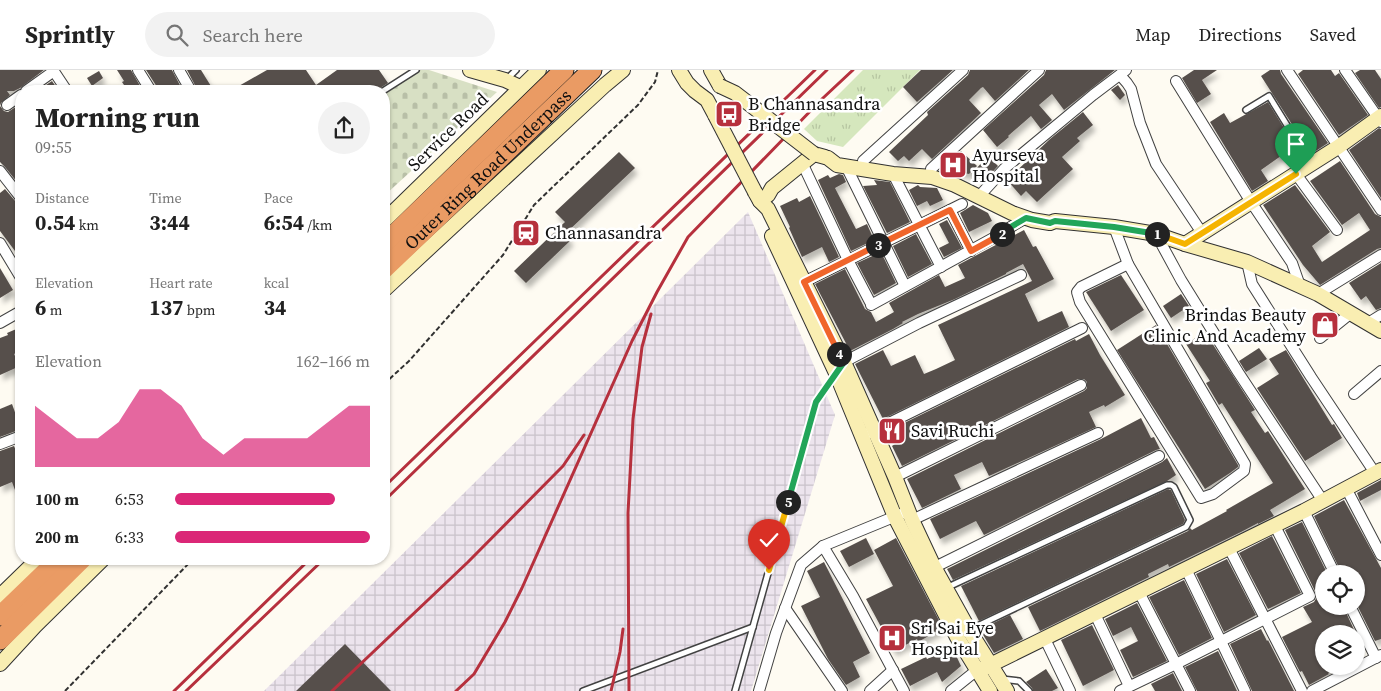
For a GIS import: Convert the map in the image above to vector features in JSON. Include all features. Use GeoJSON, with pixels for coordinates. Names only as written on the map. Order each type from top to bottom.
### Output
{"type":"FeatureCollection","features":[{"type":"Feature","properties":{"kind":"highway","name":"Outer Ring Road Underpass"},"geometry":{"type":"LineString","coordinates":[[390,238],[564,70]]}},
{"type":"Feature","properties":{"kind":"highway","name":"Outer Ring Road Underpass"},"geometry":{"type":"LineString","coordinates":[[390,263],[592,70]]}},
{"type":"Feature","properties":{"kind":"highway"},"geometry":{"type":"LineString","coordinates":[[0,616],[53,565]]}},
{"type":"Feature","properties":{"kind":"highway"},"geometry":{"type":"LineString","coordinates":[[0,640],[76,565]]}},
{"type":"Feature","properties":{"kind":"main road"},"geometry":{"type":"LineString","coordinates":[[470,70],[505,80],[520,87]]}},
{"type":"Feature","properties":{"kind":"main road","name":"Service Road"},"geometry":{"type":"LineString","coordinates":[[390,215],[539,70]]}},
{"type":"Feature","properties":{"kind":"main road"},"geometry":{"type":"LineString","coordinates":[[390,284],[623,70]]}},
{"type":"Feature","properties":{"kind":"main road"},"geometry":{"type":"LineString","coordinates":[[678,72],[695,91],[707,100],[714,116],[768,209],[804,282],[868,433],[895,517],[929,570],[945,588],[969,630],[984,668],[990,691]]}},
{"type":"Feature","properties":{"kind":"main road"},"geometry":{"type":"LineString","coordinates":[[714,75],[725,89],[735,93],[821,156],[837,165],[893,174],[932,177],[955,185],[1026,218],[1050,223],[1055,221],[1114,227],[1156,234],[1247,262],[1318,294],[1381,331]]}},
{"type":"Feature","properties":{"kind":"main road"},"geometry":{"type":"LineString","coordinates":[[1185,244],[1380,119]]}},
{"type":"Feature","properties":{"kind":"main road"},"geometry":{"type":"LineString","coordinates":[[761,196],[776,193],[821,156]]}},
{"type":"Feature","properties":{"kind":"main road"},"geometry":{"type":"LineString","coordinates":[[761,196],[809,158],[833,156],[931,169],[956,178],[1016,207],[1050,215],[1055,221]]}},
{"type":"Feature","properties":{"kind":"main road"},"geometry":{"type":"LineString","coordinates":[[761,196],[760,211],[840,368]]}},
{"type":"Feature","properties":{"kind":"main road"},"geometry":{"type":"LineString","coordinates":[[868,433],[895,477],[929,570],[957,637],[984,668],[999,679],[1007,691]]}},
{"type":"Feature","properties":{"kind":"main road"},"geometry":{"type":"LineString","coordinates":[[984,668],[1275,526],[1378,471]]}},
{"type":"Feature","properties":{"kind":"main road"},"geometry":{"type":"LineString","coordinates":[[0,596],[32,565]]}},
{"type":"Feature","properties":{"kind":"main road"},"geometry":{"type":"LineString","coordinates":[[0,664],[35,626],[97,565]]}},
{"type":"Feature","properties":{"kind":"street"},"geometry":{"type":"LineString","coordinates":[[138,70],[147,85]]}},
{"type":"Feature","properties":{"kind":"street"},"geometry":{"type":"LineString","coordinates":[[179,70],[188,85]]}},
{"type":"Feature","properties":{"kind":"street"},"geometry":{"type":"LineString","coordinates":[[863,161],[963,70]]}},
{"type":"Feature","properties":{"kind":"street"},"geometry":{"type":"LineString","coordinates":[[931,169],[1039,70]]}},
{"type":"Feature","properties":{"kind":"street"},"geometry":{"type":"LineString","coordinates":[[1287,70],[1381,210]]}},
{"type":"Feature","properties":{"kind":"street"},"geometry":{"type":"LineString","coordinates":[[1345,70],[1380,119]]}},
{"type":"Feature","properties":{"kind":"street"},"geometry":{"type":"LineString","coordinates":[[34,85],[54,71],[63,85]]}},
{"type":"Feature","properties":{"kind":"street"},"geometry":{"type":"LineString","coordinates":[[983,192],[1005,168],[1123,72],[1131,89],[1140,123],[1156,164],[1202,233]]}},
{"type":"Feature","properties":{"kind":"street"},"geometry":{"type":"LineString","coordinates":[[1176,81],[1251,202],[1292,263],[1300,286]]}},
{"type":"Feature","properties":{"kind":"street"},"geometry":{"type":"LineString","coordinates":[[7,105],[15,99]]}},
{"type":"Feature","properties":{"kind":"street"},"geometry":{"type":"LineString","coordinates":[[846,166],[905,286]]}},
{"type":"Feature","properties":{"kind":"street"},"geometry":{"type":"LineString","coordinates":[[805,169],[870,303],[971,251],[1026,218]]}},
{"type":"Feature","properties":{"kind":"street"},"geometry":{"type":"LineString","coordinates":[[0,171],[15,190]]}},
{"type":"Feature","properties":{"kind":"street"},"geometry":{"type":"LineString","coordinates":[[893,174],[941,267]]}},
{"type":"Feature","properties":{"kind":"street"},"geometry":{"type":"LineString","coordinates":[[1296,174],[1337,230]]}},
{"type":"Feature","properties":{"kind":"street"},"geometry":{"type":"LineString","coordinates":[[804,282],[962,204]]}},
{"type":"Feature","properties":{"kind":"street"},"geometry":{"type":"LineString","coordinates":[[950,210],[971,251]]}},
{"type":"Feature","properties":{"kind":"street"},"geometry":{"type":"LineString","coordinates":[[1114,227],[1128,264],[1245,464],[1244,471],[1213,494],[1201,498],[1080,302],[1077,292],[1081,287],[1128,264]]}},
{"type":"Feature","properties":{"kind":"street"},"geometry":{"type":"LineString","coordinates":[[1156,234],[1181,280],[1238,372],[1323,501]]}},
{"type":"Feature","properties":{"kind":"street"},"geometry":{"type":"LineString","coordinates":[[0,243],[15,268]]}},
{"type":"Feature","properties":{"kind":"street"},"geometry":{"type":"LineString","coordinates":[[1318,294],[1381,255]]}},
{"type":"Feature","properties":{"kind":"street"},"geometry":{"type":"LineString","coordinates":[[1247,262],[1252,284],[1311,377],[1378,471]]}},
{"type":"Feature","properties":{"kind":"street"},"geometry":{"type":"LineString","coordinates":[[840,368],[919,323],[1021,275]]}},
{"type":"Feature","properties":{"kind":"street"},"geometry":{"type":"LineString","coordinates":[[1320,338],[1352,313]]}},
{"type":"Feature","properties":{"kind":"street"},"geometry":{"type":"LineString","coordinates":[[0,323],[15,314]]}},
{"type":"Feature","properties":{"kind":"street"},"geometry":{"type":"LineString","coordinates":[[1368,323],[1381,315]]}},
{"type":"Feature","properties":{"kind":"street"},"geometry":{"type":"LineString","coordinates":[[868,433],[1082,328]]}},
{"type":"Feature","properties":{"kind":"street"},"geometry":{"type":"LineString","coordinates":[[1354,394],[1381,371]]}},
{"type":"Feature","properties":{"kind":"street"},"geometry":{"type":"LineString","coordinates":[[895,477],[1081,385]]}},
{"type":"Feature","properties":{"kind":"street"},"geometry":{"type":"LineString","coordinates":[[758,691],[776,633],[801,565],[824,546],[895,517],[910,516],[1098,432]]}},
{"type":"Feature","properties":{"kind":"street"},"geometry":{"type":"LineString","coordinates":[[0,444],[15,438]]}},
{"type":"Feature","properties":{"kind":"street"},"geometry":{"type":"LineString","coordinates":[[929,570],[1159,456]]}},
{"type":"Feature","properties":{"kind":"street"},"geometry":{"type":"LineString","coordinates":[[1346,488],[1381,555]]}},
{"type":"Feature","properties":{"kind":"street"},"geometry":{"type":"LineString","coordinates":[[1304,511],[1330,565]]}},
{"type":"Feature","properties":{"kind":"street"},"geometry":{"type":"LineString","coordinates":[[1095,614],[1125,689],[1310,596],[1275,526]]}},
{"type":"Feature","properties":{"kind":"street"},"geometry":{"type":"LineString","coordinates":[[824,546],[904,691]]}},
{"type":"Feature","properties":{"kind":"street"},"geometry":{"type":"LineString","coordinates":[[1229,548],[1302,691]]}},
{"type":"Feature","properties":{"kind":"street"},"geometry":{"type":"LineString","coordinates":[[1186,569],[1245,691]]}},
{"type":"Feature","properties":{"kind":"street"},"geometry":{"type":"LineString","coordinates":[[1139,592],[1190,691]]}},
{"type":"Feature","properties":{"kind":"street"},"geometry":{"type":"LineString","coordinates":[[785,608],[842,691]]}},
{"type":"Feature","properties":{"kind":"street"},"geometry":{"type":"LineString","coordinates":[[1312,691],[1378,656],[1355,615]]}},
{"type":"Feature","properties":{"kind":"street"},"geometry":{"type":"LineString","coordinates":[[1045,639],[1070,691]]}},
{"type":"Feature","properties":{"kind":"street"},"geometry":{"type":"LineString","coordinates":[[951,691],[984,668]]}},
{"type":"Feature","properties":{"kind":"street"},"geometry":{"type":"LineString","coordinates":[[870,691],[893,670]]}},
{"type":"Feature","properties":{"kind":"lane"},"geometry":{"type":"LineString","coordinates":[[390,87],[416,70]]}},
{"type":"Feature","properties":{"kind":"lane"},"geometry":{"type":"LineString","coordinates":[[505,80],[516,70]]}},
{"type":"Feature","properties":{"kind":"lane"},"geometry":{"type":"LineString","coordinates":[[1246,110],[1269,96],[1311,164]]}},
{"type":"Feature","properties":{"kind":"lane"},"geometry":{"type":"LineString","coordinates":[[735,691],[816,402],[840,368]]}},
{"type":"Feature","properties":{"kind":"lane"},"geometry":{"type":"LineString","coordinates":[[945,588],[1167,485],[1171,484],[1174,487],[1190,520],[1186,527],[969,630]]}},
{"type":"Feature","properties":{"kind":"lane"},"geometry":{"type":"LineString","coordinates":[[583,691],[753,626]]}},
{"type":"Feature","properties":{"kind":"lane"},"geometry":{"type":"LineString","coordinates":[[999,679],[1019,681],[1029,691]]}},
{"type":"Feature","properties":{"kind":"path"},"geometry":{"type":"LineString","coordinates":[[390,378],[409,361],[503,255],[534,205],[638,105],[655,82],[658,70]]}},
{"type":"Feature","properties":{"kind":"path"},"geometry":{"type":"LineString","coordinates":[[65,691],[187,565]]}},
{"type":"Feature","properties":{"kind":"shaded area"},"geometry":{"type":"Polygon","coordinates":[[[748,212],[835,415],[751,691],[264,691],[748,212]]]}},
{"type":"Feature","properties":{"kind":"green space"},"geometry":{"type":"Polygon","coordinates":[[[412,70],[429,70],[497,92],[390,190],[390,85],[386,85],[412,70]]]}},
{"type":"Feature","properties":{"kind":"green space"},"geometry":{"type":"Polygon","coordinates":[[[863,70],[920,70],[843,147],[817,141],[804,129],[863,70]]]}},
{"type":"Feature","properties":{"kind":"building"},"geometry":{"type":"Polygon","coordinates":[[[0,70],[44,70],[24,85],[15,85],[15,90],[7,91],[10,95],[0,106],[0,70]]]}},
{"type":"Feature","properties":{"kind":"building"},"geometry":{"type":"Polygon","coordinates":[[[117,70],[131,70],[140,85],[124,85],[122,82],[124,81],[117,70]]]}},
{"type":"Feature","properties":{"kind":"building"},"geometry":{"type":"Polygon","coordinates":[[[146,70],[172,70],[180,85],[156,85],[146,70]]]}},
{"type":"Feature","properties":{"kind":"building"},"geometry":{"type":"Polygon","coordinates":[[[187,70],[201,70],[210,85],[195,85],[187,70]]]}},
{"type":"Feature","properties":{"kind":"building"},"geometry":{"type":"Polygon","coordinates":[[[267,70],[306,70],[316,85],[241,85],[267,70]]]}},
{"type":"Feature","properties":{"kind":"building"},"geometry":{"type":"Polygon","coordinates":[[[337,70],[379,70],[388,83],[385,85],[316,85],[337,70]]]}},
{"type":"Feature","properties":{"kind":"building"},"geometry":{"type":"Polygon","coordinates":[[[921,70],[953,70],[917,102],[903,87],[921,70]]]}},
{"type":"Feature","properties":{"kind":"building"},"geometry":{"type":"Polygon","coordinates":[[[970,70],[1029,70],[995,101],[983,87],[981,88],[969,100],[981,113],[932,159],[922,149],[909,161],[904,156],[898,161],[889,152],[928,115],[927,112],[968,75],[970,70]]]}},
{"type":"Feature","properties":{"kind":"building"},"geometry":{"type":"Polygon","coordinates":[[[1046,70],[1115,70],[1064,110],[1052,94],[1039,105],[1052,120],[1041,129],[1031,116],[997,147],[983,130],[1044,75],[1046,70]]]}},
{"type":"Feature","properties":{"kind":"building"},"geometry":{"type":"Polygon","coordinates":[[[1194,70],[1217,70],[1202,80],[1211,94],[1197,103],[1182,78],[1194,70]]]}},
{"type":"Feature","properties":{"kind":"building"},"geometry":{"type":"Polygon","coordinates":[[[1270,70],[1280,70],[1328,143],[1311,154],[1261,76],[1270,70]]]}},
{"type":"Feature","properties":{"kind":"building"},"geometry":{"type":"Polygon","coordinates":[[[1303,70],[1331,70],[1335,76],[1339,73],[1368,115],[1339,135],[1298,74],[1303,70]]]}},
{"type":"Feature","properties":{"kind":"building"},"geometry":{"type":"Polygon","coordinates":[[[1360,70],[1375,70],[1381,79],[1381,107],[1379,108],[1355,73],[1360,70]]]}},
{"type":"Feature","properties":{"kind":"building"},"geometry":{"type":"Polygon","coordinates":[[[99,71],[103,78],[91,85],[87,78],[99,71]]]}},
{"type":"Feature","properties":{"kind":"building"},"geometry":{"type":"Polygon","coordinates":[[[52,81],[55,85],[46,85],[52,81]]]}},
{"type":"Feature","properties":{"kind":"building"},"geometry":{"type":"Polygon","coordinates":[[[1118,85],[1125,95],[1120,100],[1111,90],[1118,85]]]}},
{"type":"Feature","properties":{"kind":"building"},"geometry":{"type":"Polygon","coordinates":[[[1268,102],[1295,146],[1261,170],[1268,181],[1252,191],[1210,122],[1224,113],[1230,123],[1268,102]]]}},
{"type":"Feature","properties":{"kind":"building"},"geometry":{"type":"Polygon","coordinates":[[[0,106],[4,111],[8,112],[15,107],[15,180],[0,162],[0,106]]]}},
{"type":"Feature","properties":{"kind":"building"},"geometry":{"type":"Polygon","coordinates":[[[1083,112],[1093,125],[1077,138],[1080,141],[1062,157],[1073,169],[1037,202],[1026,191],[1021,196],[1007,180],[1050,139],[1083,112]]]}},
{"type":"Feature","properties":{"kind":"building"},"geometry":{"type":"Polygon","coordinates":[[[1379,128],[1381,129],[1381,198],[1349,150],[1379,128]]]}},
{"type":"Feature","properties":{"kind":"building"},"geometry":{"type":"Polygon","coordinates":[[[961,151],[977,166],[969,174],[954,171],[946,164],[961,151]]]}},
{"type":"Feature","properties":{"kind":"building"},"geometry":{"type":"Polygon","coordinates":[[[619,152],[635,168],[565,234],[571,240],[526,283],[514,271],[565,222],[555,212],[619,152]]]}},
{"type":"Feature","properties":{"kind":"building"},"geometry":{"type":"Polygon","coordinates":[[[988,156],[998,166],[983,182],[973,172],[988,156]]]}},
{"type":"Feature","properties":{"kind":"building"},"geometry":{"type":"Polygon","coordinates":[[[1340,161],[1375,214],[1381,217],[1381,248],[1320,285],[1303,265],[1263,205],[1295,185],[1330,232],[1312,246],[1322,262],[1370,230],[1359,213],[1342,225],[1310,181],[1340,161]]]}},
{"type":"Feature","properties":{"kind":"building"},"geometry":{"type":"Polygon","coordinates":[[[839,174],[843,175],[846,182],[835,188],[856,229],[867,224],[874,240],[851,251],[818,180],[828,175],[830,178],[839,174]]]}},
{"type":"Feature","properties":{"kind":"building"},"geometry":{"type":"Polygon","coordinates":[[[874,180],[890,182],[910,222],[887,233],[863,186],[877,185],[874,180]]]}},
{"type":"Feature","properties":{"kind":"building"},"geometry":{"type":"Polygon","coordinates":[[[918,185],[920,187],[937,188],[943,200],[930,206],[927,201],[917,206],[909,190],[918,185]]]}},
{"type":"Feature","properties":{"kind":"building"},"geometry":{"type":"Polygon","coordinates":[[[5,189],[15,201],[15,251],[0,231],[0,193],[5,189]]]}},
{"type":"Feature","properties":{"kind":"building"},"geometry":{"type":"Polygon","coordinates":[[[810,196],[839,257],[829,262],[822,247],[802,257],[780,206],[797,198],[799,202],[810,196]]]}},
{"type":"Feature","properties":{"kind":"building"},"geometry":{"type":"Polygon","coordinates":[[[973,205],[988,213],[992,221],[969,232],[960,213],[973,205]]]}},
{"type":"Feature","properties":{"kind":"building"},"geometry":{"type":"Polygon","coordinates":[[[947,220],[962,248],[944,257],[939,248],[949,243],[939,224],[947,220]]]}},
{"type":"Feature","properties":{"kind":"building"},"geometry":{"type":"Polygon","coordinates":[[[1024,230],[1033,247],[1036,246],[1054,279],[1025,294],[1038,322],[1062,311],[1069,327],[883,419],[855,364],[883,350],[891,366],[915,355],[924,374],[936,369],[955,360],[938,325],[1032,281],[1023,264],[955,299],[902,322],[893,329],[850,351],[815,284],[845,269],[865,309],[871,312],[876,322],[894,312],[889,303],[939,275],[945,287],[965,278],[958,265],[1024,230]]]}},
{"type":"Feature","properties":{"kind":"building"},"geometry":{"type":"Polygon","coordinates":[[[916,234],[932,264],[908,277],[893,246],[916,234]]]}},
{"type":"Feature","properties":{"kind":"building"},"geometry":{"type":"Polygon","coordinates":[[[881,252],[896,283],[874,295],[857,263],[881,252]]]}},
{"type":"Feature","properties":{"kind":"building"},"geometry":{"type":"Polygon","coordinates":[[[1381,263],[1381,308],[1376,310],[1366,296],[1361,300],[1349,283],[1381,263]]]}},
{"type":"Feature","properties":{"kind":"building"},"geometry":{"type":"Polygon","coordinates":[[[0,268],[13,290],[0,298],[0,268]]]}},
{"type":"Feature","properties":{"kind":"building"},"geometry":{"type":"Polygon","coordinates":[[[1121,275],[1144,310],[1111,331],[1086,292],[1121,275]]]}},
{"type":"Feature","properties":{"kind":"building"},"geometry":{"type":"Polygon","coordinates":[[[1181,294],[1189,306],[1171,318],[1163,306],[1181,294]]]}},
{"type":"Feature","properties":{"kind":"building"},"geometry":{"type":"Polygon","coordinates":[[[1156,325],[1238,465],[1230,473],[1205,489],[1117,350],[1156,325]]]}},
{"type":"Feature","properties":{"kind":"building"},"geometry":{"type":"Polygon","coordinates":[[[15,330],[15,368],[0,375],[0,338],[8,335],[7,333],[15,330]]]}},
{"type":"Feature","properties":{"kind":"building"},"geometry":{"type":"Polygon","coordinates":[[[1205,332],[1255,410],[1251,412],[1265,433],[1268,431],[1305,489],[1270,510],[1274,516],[1169,567],[1168,564],[1148,574],[1149,577],[1040,631],[1028,607],[1188,531],[1190,528],[1192,530],[1273,483],[1222,403],[1219,405],[1206,383],[1210,381],[1186,344],[1205,332]]]}},
{"type":"Feature","properties":{"kind":"building"},"geometry":{"type":"Polygon","coordinates":[[[1089,334],[1125,395],[1105,407],[1104,405],[1089,412],[1096,427],[989,476],[982,462],[954,475],[961,489],[922,508],[907,479],[1084,391],[1087,388],[1087,382],[1084,379],[1078,379],[902,466],[892,446],[895,444],[888,431],[1075,339],[1076,341],[1089,334]]]}},
{"type":"Feature","properties":{"kind":"building"},"geometry":{"type":"Polygon","coordinates":[[[1259,348],[1267,359],[1246,372],[1239,361],[1259,348]]]}},
{"type":"Feature","properties":{"kind":"building"},"geometry":{"type":"Polygon","coordinates":[[[1286,350],[1342,438],[1305,461],[1257,388],[1279,374],[1269,359],[1286,350]]]}},
{"type":"Feature","properties":{"kind":"building"},"geometry":{"type":"Polygon","coordinates":[[[12,404],[15,412],[15,431],[0,437],[0,409],[12,404]]]}},
{"type":"Feature","properties":{"kind":"building"},"geometry":{"type":"Polygon","coordinates":[[[1141,418],[1151,438],[1154,437],[1160,449],[984,535],[976,521],[940,539],[930,519],[1101,439],[1141,418]]]}},
{"type":"Feature","properties":{"kind":"building"},"geometry":{"type":"Polygon","coordinates":[[[14,446],[15,448],[15,490],[12,482],[0,487],[0,451],[14,446]]]}},
{"type":"Feature","properties":{"kind":"building"},"geometry":{"type":"Polygon","coordinates":[[[1167,458],[1176,475],[1167,481],[953,580],[947,569],[1162,462],[1167,458]]]}},
{"type":"Feature","properties":{"kind":"building"},"geometry":{"type":"Polygon","coordinates":[[[1381,480],[1381,490],[1360,501],[1357,493],[1381,480]]]}},
{"type":"Feature","properties":{"kind":"building"},"geometry":{"type":"Polygon","coordinates":[[[1168,489],[1171,490],[1185,520],[1183,524],[979,621],[961,586],[1168,489]]]}},
{"type":"Feature","properties":{"kind":"building"},"geometry":{"type":"Polygon","coordinates":[[[1344,500],[1381,568],[1381,639],[1375,641],[1362,615],[1365,615],[1365,565],[1338,565],[1314,516],[1344,500]]]}},
{"type":"Feature","properties":{"kind":"building"},"geometry":{"type":"Polygon","coordinates":[[[1302,522],[1323,565],[1315,565],[1315,591],[1285,530],[1302,522]]]}},
{"type":"Feature","properties":{"kind":"building"},"geometry":{"type":"Polygon","coordinates":[[[1272,536],[1301,593],[1268,609],[1239,553],[1272,536]]]}},
{"type":"Feature","properties":{"kind":"building"},"geometry":{"type":"Polygon","coordinates":[[[866,538],[874,554],[849,567],[840,551],[866,538]]]}},
{"type":"Feature","properties":{"kind":"building"},"geometry":{"type":"Polygon","coordinates":[[[896,538],[943,628],[918,642],[917,639],[894,651],[866,599],[893,586],[874,550],[896,538]]]}},
{"type":"Feature","properties":{"kind":"building"},"geometry":{"type":"Polygon","coordinates":[[[1227,559],[1256,615],[1224,632],[1196,574],[1227,559]]]}},
{"type":"Feature","properties":{"kind":"building"},"geometry":{"type":"Polygon","coordinates":[[[824,562],[870,653],[853,662],[860,677],[846,685],[828,659],[801,606],[820,597],[807,571],[824,562]]]}},
{"type":"Feature","properties":{"kind":"building"},"geometry":{"type":"Polygon","coordinates":[[[1184,580],[1212,638],[1179,655],[1149,597],[1184,580]]]}},
{"type":"Feature","properties":{"kind":"building"},"geometry":{"type":"Polygon","coordinates":[[[1315,600],[1315,615],[1347,615],[1352,625],[1315,625],[1315,675],[1327,675],[1309,685],[1282,637],[1312,622],[1303,607],[1315,600]]]}},
{"type":"Feature","properties":{"kind":"building"},"geometry":{"type":"Polygon","coordinates":[[[1137,603],[1167,661],[1133,677],[1120,650],[1138,641],[1131,627],[1113,636],[1105,619],[1137,603]]]}},
{"type":"Feature","properties":{"kind":"building"},"geometry":{"type":"Polygon","coordinates":[[[1010,615],[1023,639],[994,653],[982,633],[984,632],[983,628],[1010,615]]]}},
{"type":"Feature","properties":{"kind":"building"},"geometry":{"type":"Polygon","coordinates":[[[1092,625],[1114,670],[1083,686],[1061,640],[1092,625]]]}},
{"type":"Feature","properties":{"kind":"building"},"geometry":{"type":"Polygon","coordinates":[[[1261,629],[1294,691],[1252,691],[1230,644],[1261,629]]]}},
{"type":"Feature","properties":{"kind":"building"},"geometry":{"type":"Polygon","coordinates":[[[345,644],[391,691],[296,691],[345,644]]]}},
{"type":"Feature","properties":{"kind":"building"},"geometry":{"type":"Polygon","coordinates":[[[952,647],[961,666],[942,682],[937,672],[910,686],[901,669],[952,647]]]}},
{"type":"Feature","properties":{"kind":"building"},"geometry":{"type":"Polygon","coordinates":[[[1218,651],[1237,691],[1197,691],[1185,667],[1218,651]]]}},
{"type":"Feature","properties":{"kind":"building"},"geometry":{"type":"Polygon","coordinates":[[[1046,669],[1058,688],[1052,691],[1033,691],[1026,682],[1046,669]]]}},
{"type":"Feature","properties":{"kind":"building"},"geometry":{"type":"Polygon","coordinates":[[[1173,673],[1182,691],[1155,691],[1151,684],[1173,673]]]}},
{"type":"Feature","properties":{"kind":"railway"},"geometry":{"type":"LineString","coordinates":[[390,481],[815,70]]}},
{"type":"Feature","properties":{"kind":"railway"},"geometry":{"type":"LineString","coordinates":[[390,495],[827,70]]}},
{"type":"Feature","properties":{"kind":"railway"},"geometry":{"type":"LineString","coordinates":[[456,691],[474,674],[505,622],[632,341],[688,237],[823,98],[853,70]]}},
{"type":"Feature","properties":{"kind":"railway"},"geometry":{"type":"LineString","coordinates":[[629,691],[628,513],[633,419],[642,347],[651,314]]}},
{"type":"Feature","properties":{"kind":"railway"},"geometry":{"type":"LineString","coordinates":[[332,691],[468,562],[563,466],[584,435]]}},
{"type":"Feature","properties":{"kind":"railway"},"geometry":{"type":"LineString","coordinates":[[174,691],[304,565]]}},
{"type":"Feature","properties":{"kind":"railway"},"geometry":{"type":"LineString","coordinates":[[186,691],[318,565]]}},
{"type":"Feature","properties":{"kind":"railway"},"geometry":{"type":"LineString","coordinates":[[611,691],[623,629]]}},
{"type":"Feature","properties":{"kind":"place","name":"B Channasandra Bridge"},"geometry":{"type":"Point","coordinates":[729,114]}},
{"type":"Feature","properties":{"kind":"place","name":"Ayurseva Hospital"},"geometry":{"type":"Point","coordinates":[953,165]}},
{"type":"Feature","properties":{"kind":"place","name":"Channasandra"},"geometry":{"type":"Point","coordinates":[526,233]}},
{"type":"Feature","properties":{"kind":"place","name":"Brindas Beauty Clinic And Academy"},"geometry":{"type":"Point","coordinates":[1325,325]}},
{"type":"Feature","properties":{"kind":"place","name":"Savi Ruchi"},"geometry":{"type":"Point","coordinates":[892,431]}},
{"type":"Feature","properties":{"kind":"place","name":"Sri Sai Eye Hospital"},"geometry":{"type":"Point","coordinates":[892,638]}},
{"type":"Feature","properties":{"kind":"route"},"geometry":{"type":"LineString","coordinates":[[769,570],[816,402],[844,362],[804,282],[950,210],[971,251],[1026,218],[1050,223],[1055,221],[1114,227],[1156,234],[1185,244],[1296,174]]}}]}
